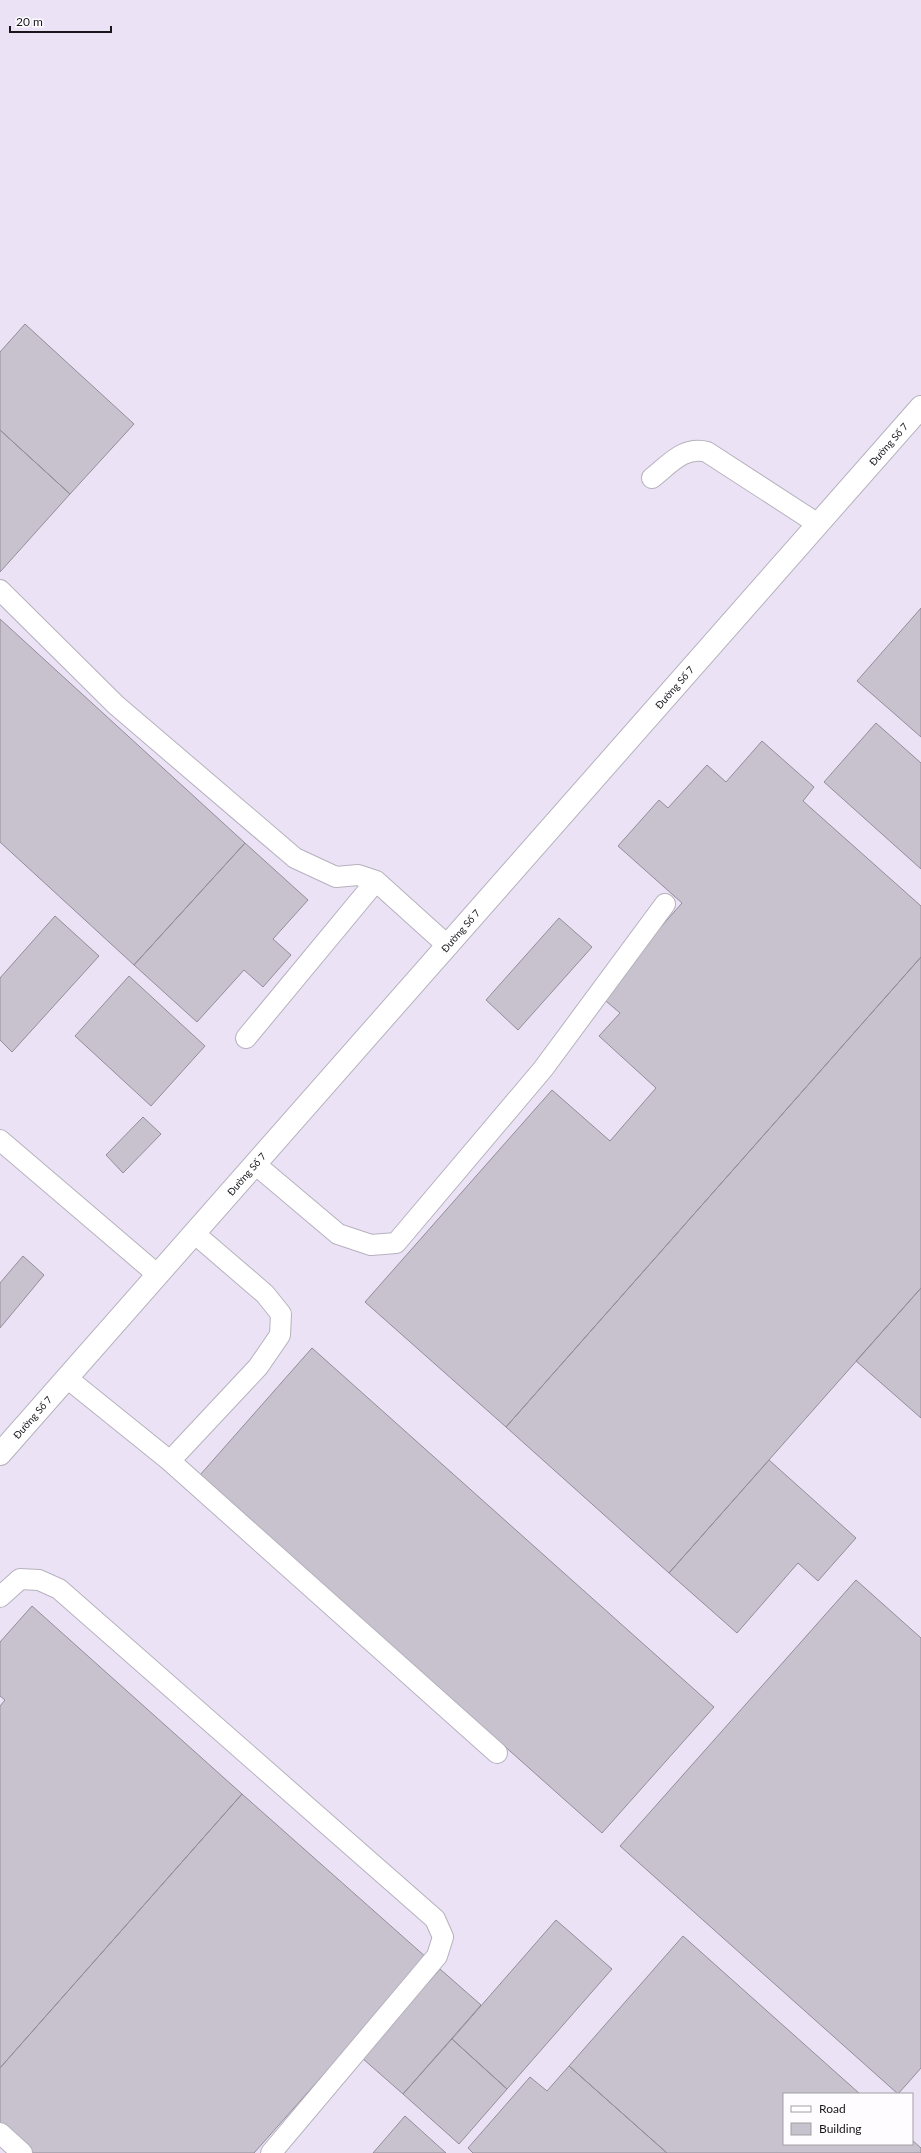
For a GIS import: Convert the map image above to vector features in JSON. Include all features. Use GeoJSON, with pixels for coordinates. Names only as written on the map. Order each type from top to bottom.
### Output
{"type":"FeatureCollection","features":[{"type":"Feature","properties":{"kind":"street","name":"Đường Số 7"},"geometry":{"type":"LineString","coordinates":[[0,1454],[921,407]]}},
{"type":"Feature","properties":{"kind":"lane"},"geometry":{"type":"LineString","coordinates":[[652,478],[682,454],[695,449],[707,452],[818,524]]}},
{"type":"Feature","properties":{"kind":"lane"},"geometry":{"type":"LineString","coordinates":[[0,590],[116,705],[295,858],[336,877],[358,874],[376,881],[448,946]]}},
{"type":"Feature","properties":{"kind":"lane"},"geometry":{"type":"LineString","coordinates":[[246,1038],[376,881]]}},
{"type":"Feature","properties":{"kind":"lane"},"geometry":{"type":"LineString","coordinates":[[255,1164],[338,1234],[371,1245],[396,1243],[543,1069],[665,904]]}},
{"type":"Feature","properties":{"kind":"lane"},"geometry":{"type":"LineString","coordinates":[[0,1140],[158,1275]]}},
{"type":"Feature","properties":{"kind":"lane"},"geometry":{"type":"LineString","coordinates":[[170,1461],[258,1367],[280,1335],[281,1314],[265,1294],[194,1233]]}},
{"type":"Feature","properties":{"kind":"lane"},"geometry":{"type":"LineString","coordinates":[[68,1378],[170,1461],[497,1753]]}},
{"type":"Feature","properties":{"kind":"lane"},"geometry":{"type":"LineString","coordinates":[[0,1597],[20,1579],[39,1580],[59,1589],[435,1919],[444,1937],[437,1956],[271,2153]]}},
{"type":"Feature","properties":{"kind":"lane"},"geometry":{"type":"LineString","coordinates":[[0,2133],[22,2153]]}},
{"type":"Feature","properties":{"kind":"shaded area"},"geometry":{"type":"Polygon","coordinates":[[[0,0],[921,0],[921,2153],[0,2153],[0,0]]]}},
{"type":"Feature","properties":{"kind":"building"},"geometry":{"type":"Polygon","coordinates":[[[25,324],[134,424],[70,494],[0,430],[0,352],[25,324]]]}},
{"type":"Feature","properties":{"kind":"building"},"geometry":{"type":"Polygon","coordinates":[[[0,430],[70,494],[0,572],[0,430]]]}},
{"type":"Feature","properties":{"kind":"building"},"geometry":{"type":"Polygon","coordinates":[[[921,608],[921,737],[857,681],[921,608]]]}},
{"type":"Feature","properties":{"kind":"building"},"geometry":{"type":"Polygon","coordinates":[[[0,619],[245,843],[134,965],[0,842],[0,619]]]}},
{"type":"Feature","properties":{"kind":"building"},"geometry":{"type":"Polygon","coordinates":[[[876,723],[921,763],[921,869],[824,782],[876,723]]]}},
{"type":"Feature","properties":{"kind":"building"},"geometry":{"type":"Polygon","coordinates":[[[762,741],[814,787],[803,801],[921,906],[921,957],[506,1427],[365,1302],[552,1090],[610,1141],[656,1088],[599,1036],[620,1013],[600,996],[682,903],[618,846],[659,800],[668,808],[707,765],[726,782],[762,741]]]}},
{"type":"Feature","properties":{"kind":"building"},"geometry":{"type":"Polygon","coordinates":[[[245,843],[308,900],[273,939],[291,955],[263,987],[244,970],[197,1022],[134,965],[245,843]]]}},
{"type":"Feature","properties":{"kind":"building"},"geometry":{"type":"Polygon","coordinates":[[[55,916],[99,956],[12,1052],[0,1040],[0,978],[55,916]]]}},
{"type":"Feature","properties":{"kind":"building"},"geometry":{"type":"Polygon","coordinates":[[[559,918],[592,947],[518,1030],[486,1000],[559,918]]]}},
{"type":"Feature","properties":{"kind":"building"},"geometry":{"type":"Polygon","coordinates":[[[921,957],[921,1288],[669,1573],[506,1427],[921,957]]]}},
{"type":"Feature","properties":{"kind":"building"},"geometry":{"type":"Polygon","coordinates":[[[129,976],[205,1046],[151,1106],[75,1036],[129,976]]]}},
{"type":"Feature","properties":{"kind":"building"},"geometry":{"type":"Polygon","coordinates":[[[143,1117],[161,1134],[123,1173],[106,1155],[143,1117]]]}},
{"type":"Feature","properties":{"kind":"building"},"geometry":{"type":"Polygon","coordinates":[[[23,1256],[44,1275],[0,1328],[0,1283],[23,1256]]]}},
{"type":"Feature","properties":{"kind":"building"},"geometry":{"type":"Polygon","coordinates":[[[921,1288],[921,1418],[856,1361],[921,1288]]]}},
{"type":"Feature","properties":{"kind":"building"},"geometry":{"type":"Polygon","coordinates":[[[312,1348],[714,1707],[602,1833],[200,1475],[312,1348]]]}},
{"type":"Feature","properties":{"kind":"building"},"geometry":{"type":"Polygon","coordinates":[[[769,1460],[856,1538],[818,1581],[798,1563],[737,1633],[669,1573],[769,1460]]]}},
{"type":"Feature","properties":{"kind":"building"},"geometry":{"type":"Polygon","coordinates":[[[856,1580],[921,1638],[921,2068],[899,2093],[897,2093],[620,1846],[856,1580]]]}},
{"type":"Feature","properties":{"kind":"building"},"geometry":{"type":"Polygon","coordinates":[[[32,1606],[242,1794],[0,2068],[0,1706],[5,1700],[0,1696],[0,1642],[32,1606]]]}},
{"type":"Feature","properties":{"kind":"building"},"geometry":{"type":"Polygon","coordinates":[[[242,1794],[427,1958],[254,2153],[32,2153],[0,2124],[0,2068],[242,1794]]]}},
{"type":"Feature","properties":{"kind":"building"},"geometry":{"type":"Polygon","coordinates":[[[556,1920],[612,1969],[507,2089],[452,2039],[556,1920]]]}},
{"type":"Feature","properties":{"kind":"building"},"geometry":{"type":"Polygon","coordinates":[[[683,1936],[859,2093],[783,2093],[783,2145],[913,2145],[913,2141],[921,2148],[921,2153],[667,2153],[569,2066],[683,1936]]]}},
{"type":"Feature","properties":{"kind":"building"},"geometry":{"type":"Polygon","coordinates":[[[440,1969],[481,2005],[403,2094],[362,2058],[440,1969]]]}},
{"type":"Feature","properties":{"kind":"building"},"geometry":{"type":"Polygon","coordinates":[[[452,2039],[507,2089],[459,2144],[403,2094],[452,2039]]]}},
{"type":"Feature","properties":{"kind":"building"},"geometry":{"type":"Polygon","coordinates":[[[569,2066],[667,2153],[473,2153],[468,2148],[530,2077],[547,2091],[569,2066]]]}},
{"type":"Feature","properties":{"kind":"building"},"geometry":{"type":"Polygon","coordinates":[[[405,2116],[446,2153],[373,2153],[405,2116]]]}}]}
